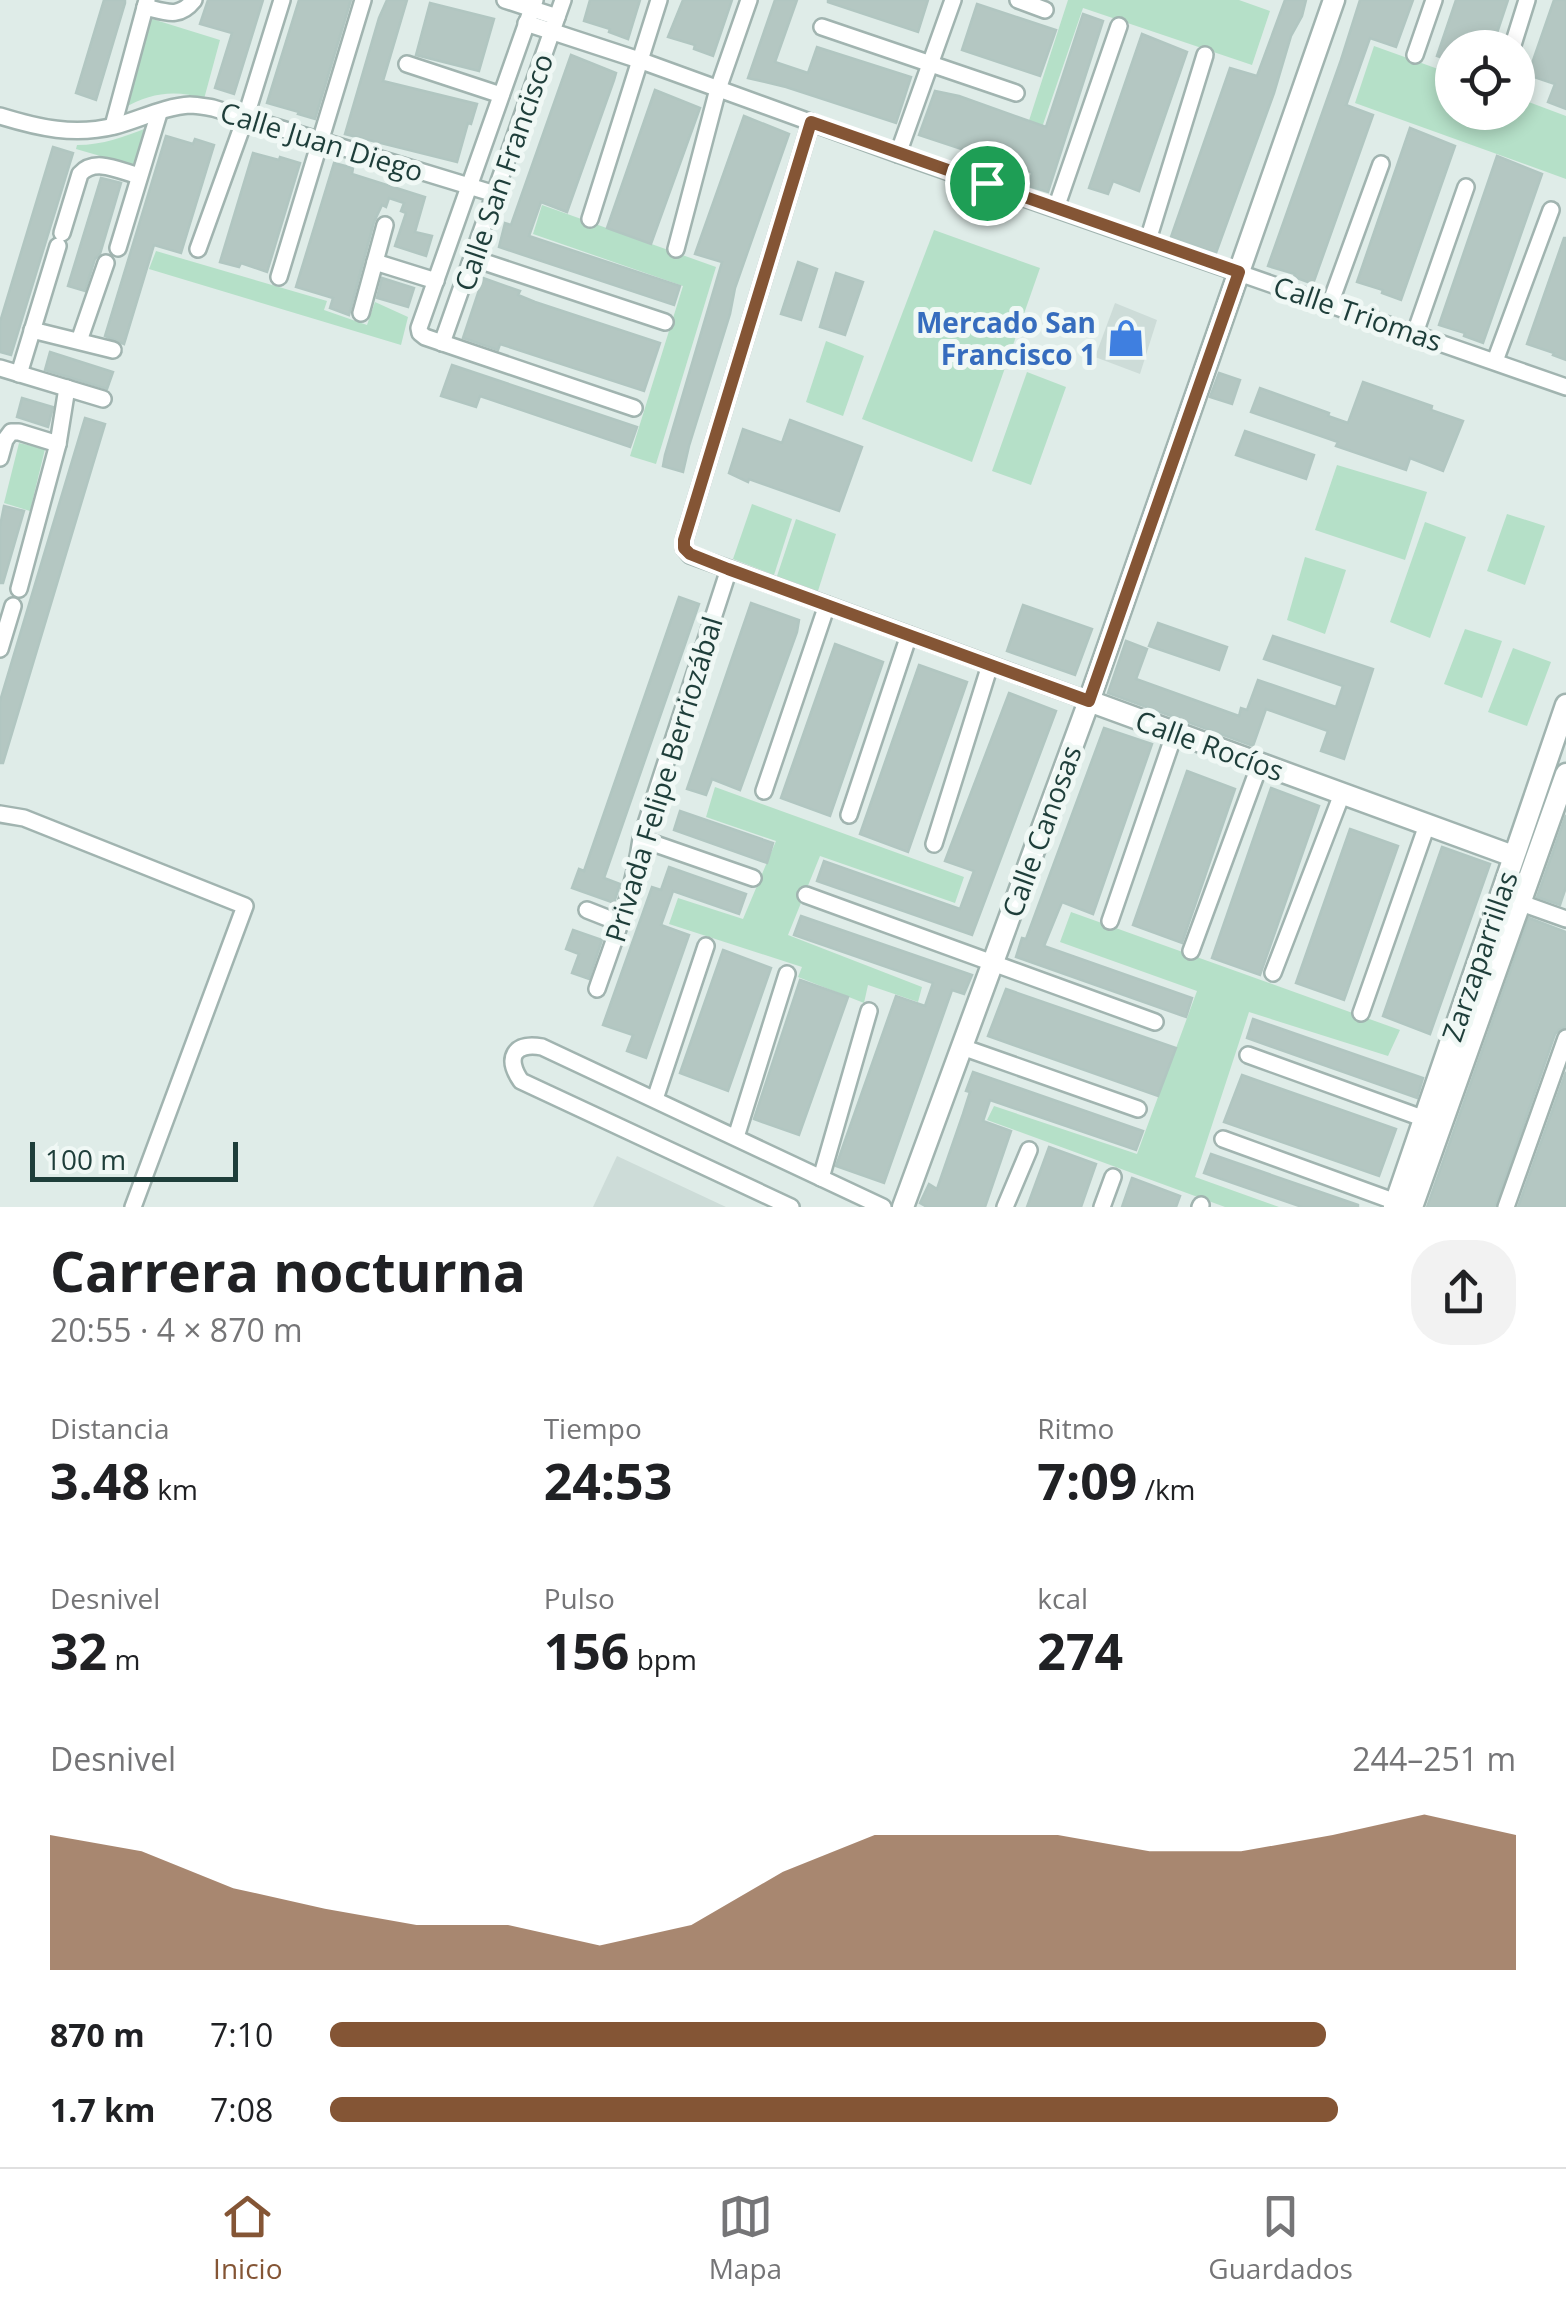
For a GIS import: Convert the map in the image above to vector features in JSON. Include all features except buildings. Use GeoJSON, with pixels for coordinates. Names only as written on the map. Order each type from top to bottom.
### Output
{"type":"FeatureCollection","features":[{"type":"Feature","properties":{"kind":"street"},"geometry":{"type":"LineString","coordinates":[[198,249],[282,0]]}},
{"type":"Feature","properties":{"kind":"street"},"geometry":{"type":"LineString","coordinates":[[279,277],[363,0]]}},
{"type":"Feature","properties":{"kind":"street","name":"Calle Triomas"},"geometry":{"type":"LineString","coordinates":[[505,0],[639,60],[718,89],[1566,387]]}},
{"type":"Feature","properties":{"kind":"street","name":"Calle San Francisco"},"geometry":{"type":"LineString","coordinates":[[531,11],[419,328],[424,337],[442,343],[563,0]]}},
{"type":"Feature","properties":{"kind":"street"},"geometry":{"type":"LineString","coordinates":[[590,219],[659,0]]}},
{"type":"Feature","properties":{"kind":"street"},"geometry":{"type":"LineString","coordinates":[[676,249],[718,89],[750,0]]}},
{"type":"Feature","properties":{"kind":"street"},"geometry":{"type":"LineString","coordinates":[[898,154],[953,0]]}},
{"type":"Feature","properties":{"kind":"street"},"geometry":{"type":"LineString","coordinates":[[1018,0],[1045,10]]}},
{"type":"Feature","properties":{"kind":"street","name":"Calle Canosas"},"geometry":{"type":"LineString","coordinates":[[903,1207],[1089,701],[1334,0]]}},
{"type":"Feature","properties":{"kind":"street"},"geometry":{"type":"LineString","coordinates":[[1415,55],[1434,0]]}},
{"type":"Feature","properties":{"kind":"street"},"geometry":{"type":"LineString","coordinates":[[1518,30],[1527,0]]}},
{"type":"Feature","properties":{"kind":"street"},"geometry":{"type":"LineString","coordinates":[[113,126],[146,4],[174,13],[190,5]]}},
{"type":"Feature","properties":{"kind":"street"},"geometry":{"type":"LineString","coordinates":[[1056,208],[1120,26]]}},
{"type":"Feature","properties":{"kind":"street"},"geometry":{"type":"LineString","coordinates":[[822,27],[1016,93]]}},
{"type":"Feature","properties":{"kind":"street"},"geometry":{"type":"LineString","coordinates":[[1148,240],[1205,55]]}},
{"type":"Feature","properties":{"kind":"street"},"geometry":{"type":"LineString","coordinates":[[407,64],[501,95]]}},
{"type":"Feature","properties":{"kind":"street","name":"Calle Juan Diego"},"geometry":{"type":"LineString","coordinates":[[0,116],[62,131],[87,131],[189,105],[213,108],[495,194]]}},
{"type":"Feature","properties":{"kind":"street"},"geometry":{"type":"LineString","coordinates":[[118,248],[159,113]]}},
{"type":"Feature","properties":{"kind":"street","name":"Calle Rocíos"},"geometry":{"type":"LineString","coordinates":[[811,122],[684,548],[728,569],[1512,856]]}},
{"type":"Feature","properties":{"kind":"street"},"geometry":{"type":"LineString","coordinates":[[1330,304],[1381,164]]}},
{"type":"Feature","properties":{"kind":"street"},"geometry":{"type":"LineString","coordinates":[[19,374],[80,174],[87,166],[96,165],[139,176]]}},
{"type":"Feature","properties":{"kind":"street"},"geometry":{"type":"LineString","coordinates":[[1415,333],[1466,188]]}},
{"type":"Feature","properties":{"kind":"street"},"geometry":{"type":"LineString","coordinates":[[1495,362],[1551,210]]}},
{"type":"Feature","properties":{"kind":"street"},"geometry":{"type":"LineString","coordinates":[[361,312],[385,225]]}},
{"type":"Feature","properties":{"kind":"street"},"geometry":{"type":"LineString","coordinates":[[472,258],[666,322]]}},
{"type":"Feature","properties":{"kind":"street"},"geometry":{"type":"LineString","coordinates":[[375,262],[436,281]]}},
{"type":"Feature","properties":{"kind":"street"},"geometry":{"type":"LineString","coordinates":[[80,341],[106,263]]}},
{"type":"Feature","properties":{"kind":"street"},"geometry":{"type":"LineString","coordinates":[[32,330],[113,350]]}},
{"type":"Feature","properties":{"kind":"street"},"geometry":{"type":"LineString","coordinates":[[442,343],[634,408]]}},
{"type":"Feature","properties":{"kind":"street"},"geometry":{"type":"LineString","coordinates":[[0,368],[103,398]]}},
{"type":"Feature","properties":{"kind":"street"},"geometry":{"type":"LineString","coordinates":[[19,589],[58,444],[66,388]]}},
{"type":"Feature","properties":{"kind":"street"},"geometry":{"type":"LineString","coordinates":[[0,458],[4,440],[11,432],[58,444]]}},
{"type":"Feature","properties":{"kind":"street","name":"Privada Felipe Berriozábal"},"geometry":{"type":"LineString","coordinates":[[597,989],[728,569]]}},
{"type":"Feature","properties":{"kind":"street"},"geometry":{"type":"LineString","coordinates":[[764,792],[827,605]]}},
{"type":"Feature","properties":{"kind":"street"},"geometry":{"type":"LineString","coordinates":[[0,649],[12,606]]}},
{"type":"Feature","properties":{"kind":"street"},"geometry":{"type":"LineString","coordinates":[[849,815],[909,635]]}},
{"type":"Feature","properties":{"kind":"street"},"geometry":{"type":"LineString","coordinates":[[934,844],[990,664]]}},
{"type":"Feature","properties":{"kind":"street","name":"Zarzaparrillas"},"geometry":{"type":"LineString","coordinates":[[1401,1205],[1425,1118],[1566,705]]}},
{"type":"Feature","properties":{"kind":"street"},"geometry":{"type":"LineString","coordinates":[[1110,921],[1175,732]]}},
{"type":"Feature","properties":{"kind":"street"},"geometry":{"type":"LineString","coordinates":[[1191,951],[1260,764]]}},
{"type":"Feature","properties":{"kind":"street","name":"Zarzaparrillas"},"geometry":{"type":"LineString","coordinates":[[1401,1205],[1521,902],[1566,774]]}},
{"type":"Feature","properties":{"kind":"street"},"geometry":{"type":"LineString","coordinates":[[1273,974],[1342,794]]}},
{"type":"Feature","properties":{"kind":"street"},"geometry":{"type":"LineString","coordinates":[[0,814],[24,818],[245,906],[132,1207]]}},
{"type":"Feature","properties":{"kind":"street"},"geometry":{"type":"LineString","coordinates":[[1361,1014],[1428,825]]}},
{"type":"Feature","properties":{"kind":"street"},"geometry":{"type":"LineString","coordinates":[[641,839],[752,878]]}},
{"type":"Feature","properties":{"kind":"street"},"geometry":{"type":"LineString","coordinates":[[806,895],[1155,1022]]}},
{"type":"Feature","properties":{"kind":"street"},"geometry":{"type":"LineString","coordinates":[[1521,902],[1566,920]]}},
{"type":"Feature","properties":{"kind":"street"},"geometry":{"type":"LineString","coordinates":[[587,910],[620,923]]}},
{"type":"Feature","properties":{"kind":"street"},"geometry":{"type":"LineString","coordinates":[[656,1099],[706,946]]}},
{"type":"Feature","properties":{"kind":"street"},"geometry":{"type":"LineString","coordinates":[[736,1137],[788,974]]}},
{"type":"Feature","properties":{"kind":"street"},"geometry":{"type":"LineString","coordinates":[[821,1178],[868,1011]]}},
{"type":"Feature","properties":{"kind":"street"},"geometry":{"type":"LineString","coordinates":[[1506,1207],[1566,1038]]}},
{"type":"Feature","properties":{"kind":"street"},"geometry":{"type":"LineString","coordinates":[[791,1207],[522,1080],[513,1056],[526,1045],[542,1046],[882,1207]]}},
{"type":"Feature","properties":{"kind":"street"},"geometry":{"type":"LineString","coordinates":[[962,1048],[1138,1109]]}},
{"type":"Feature","properties":{"kind":"street"},"geometry":{"type":"LineString","coordinates":[[1248,1055],[1425,1118]]}},
{"type":"Feature","properties":{"kind":"street"},"geometry":{"type":"LineString","coordinates":[[1223,1140],[1401,1205]]}},
{"type":"Feature","properties":{"kind":"street"},"geometry":{"type":"LineString","coordinates":[[1005,1207],[1028,1150]]}},
{"type":"Feature","properties":{"kind":"street"},"geometry":{"type":"LineString","coordinates":[[1102,1207],[1113,1177]]}},
{"type":"Feature","properties":{"kind":"shaded area","name":"Mercado San Francisco 1"},"geometry":{"type":"Polygon","coordinates":[[[1115,303],[1157,320],[1140,374],[1095,357],[1115,303]]]}},
{"type":"Feature","properties":{"kind":"shaded area"},"geometry":{"type":"Polygon","coordinates":[[[617,1156],[726,1207],[593,1207],[617,1156]]]}},
{"type":"Feature","properties":{"kind":"green space"},"geometry":{"type":"Polygon","coordinates":[[[1068,0],[1239,0],[1270,11],[1252,65],[1083,8],[1037,142],[1024,136],[1068,0]]]}},
{"type":"Feature","properties":{"kind":"green space"},"geometry":{"type":"Polygon","coordinates":[[[149,18],[220,40],[204,99],[163,94],[124,108],[149,18]]]}},
{"type":"Feature","properties":{"kind":"green space"},"geometry":{"type":"Polygon","coordinates":[[[1374,46],[1435,68],[1435,130],[1535,130],[1535,104],[1566,116],[1566,179],[1355,103],[1374,46]]]}},
{"type":"Feature","properties":{"kind":"green space"},"geometry":{"type":"Polygon","coordinates":[[[149,127],[135,166],[76,149],[77,145],[105,142],[149,127]]]}},
{"type":"Feature","properties":{"kind":"green space"},"geometry":{"type":"Polygon","coordinates":[[[542,205],[716,267],[656,464],[630,456],[683,286],[533,234],[542,205]]]}},
{"type":"Feature","properties":{"kind":"green space"},"geometry":{"type":"Polygon","coordinates":[[[934,230],[1040,268],[972,462],[862,419],[934,230]]]}},
{"type":"Feature","properties":{"kind":"green space"},"geometry":{"type":"Polygon","coordinates":[[[156,251],[327,301],[324,310],[367,325],[375,302],[408,317],[401,345],[149,269],[156,251]]]}},
{"type":"Feature","properties":{"kind":"green space"},"geometry":{"type":"Polygon","coordinates":[[[826,341],[864,356],[843,416],[806,402],[826,341]]]}},
{"type":"Feature","properties":{"kind":"green space"},"geometry":{"type":"Polygon","coordinates":[[[1027,372],[1066,387],[1031,485],[992,471],[1027,372]]]}},
{"type":"Feature","properties":{"kind":"green space"},"geometry":{"type":"Polygon","coordinates":[[[19,443],[45,449],[30,511],[4,503],[19,443]]]}},
{"type":"Feature","properties":{"kind":"green space"},"geometry":{"type":"Polygon","coordinates":[[[1337,465],[1427,492],[1405,560],[1315,530],[1337,465]]]}},
{"type":"Feature","properties":{"kind":"green space"},"geometry":{"type":"Polygon","coordinates":[[[752,504],[792,519],[774,575],[733,559],[752,504]]]}},
{"type":"Feature","properties":{"kind":"green space"},"geometry":{"type":"Polygon","coordinates":[[[1507,514],[1545,526],[1525,585],[1487,571],[1507,514]]]}},
{"type":"Feature","properties":{"kind":"green space"},"geometry":{"type":"Polygon","coordinates":[[[796,519],[836,534],[818,591],[777,576],[796,519]]]}},
{"type":"Feature","properties":{"kind":"green space"},"geometry":{"type":"Polygon","coordinates":[[[1425,522],[1466,537],[1430,638],[1390,622],[1425,522]]]}},
{"type":"Feature","properties":{"kind":"green space"},"geometry":{"type":"Polygon","coordinates":[[[1305,557],[1346,570],[1325,634],[1287,620],[1305,557]]]}},
{"type":"Feature","properties":{"kind":"green space"},"geometry":{"type":"Polygon","coordinates":[[[1465,629],[1502,641],[1482,698],[1444,684],[1465,629]]]}},
{"type":"Feature","properties":{"kind":"green space"},"geometry":{"type":"Polygon","coordinates":[[[1513,648],[1551,662],[1527,726],[1488,712],[1513,648]]]}},
{"type":"Feature","properties":{"kind":"green space"},"geometry":{"type":"Polygon","coordinates":[[[715,787],[964,877],[955,903],[820,856],[788,935],[922,987],[918,1002],[868,985],[864,1003],[798,977],[802,967],[669,924],[678,898],[743,919],[776,841],[706,817],[715,787]]]}},
{"type":"Feature","properties":{"kind":"green space"},"geometry":{"type":"Polygon","coordinates":[[[1071,912],[1400,1030],[1388,1056],[1249,1012],[1195,1177],[1279,1207],[1225,1207],[987,1120],[994,1106],[1137,1154],[1197,991],[1060,942],[1071,912]]]}},
{"type":"Feature","properties":{"kind":"place","name":"Mercado San Francisco 1"},"geometry":{"type":"Point","coordinates":[1126,338]}},
{"type":"Feature","properties":{"kind":"route"},"geometry":{"type":"LineString","coordinates":[[811,122],[987,183],[1239,272],[1089,701],[728,569],[684,548],[811,122]]}}]}
